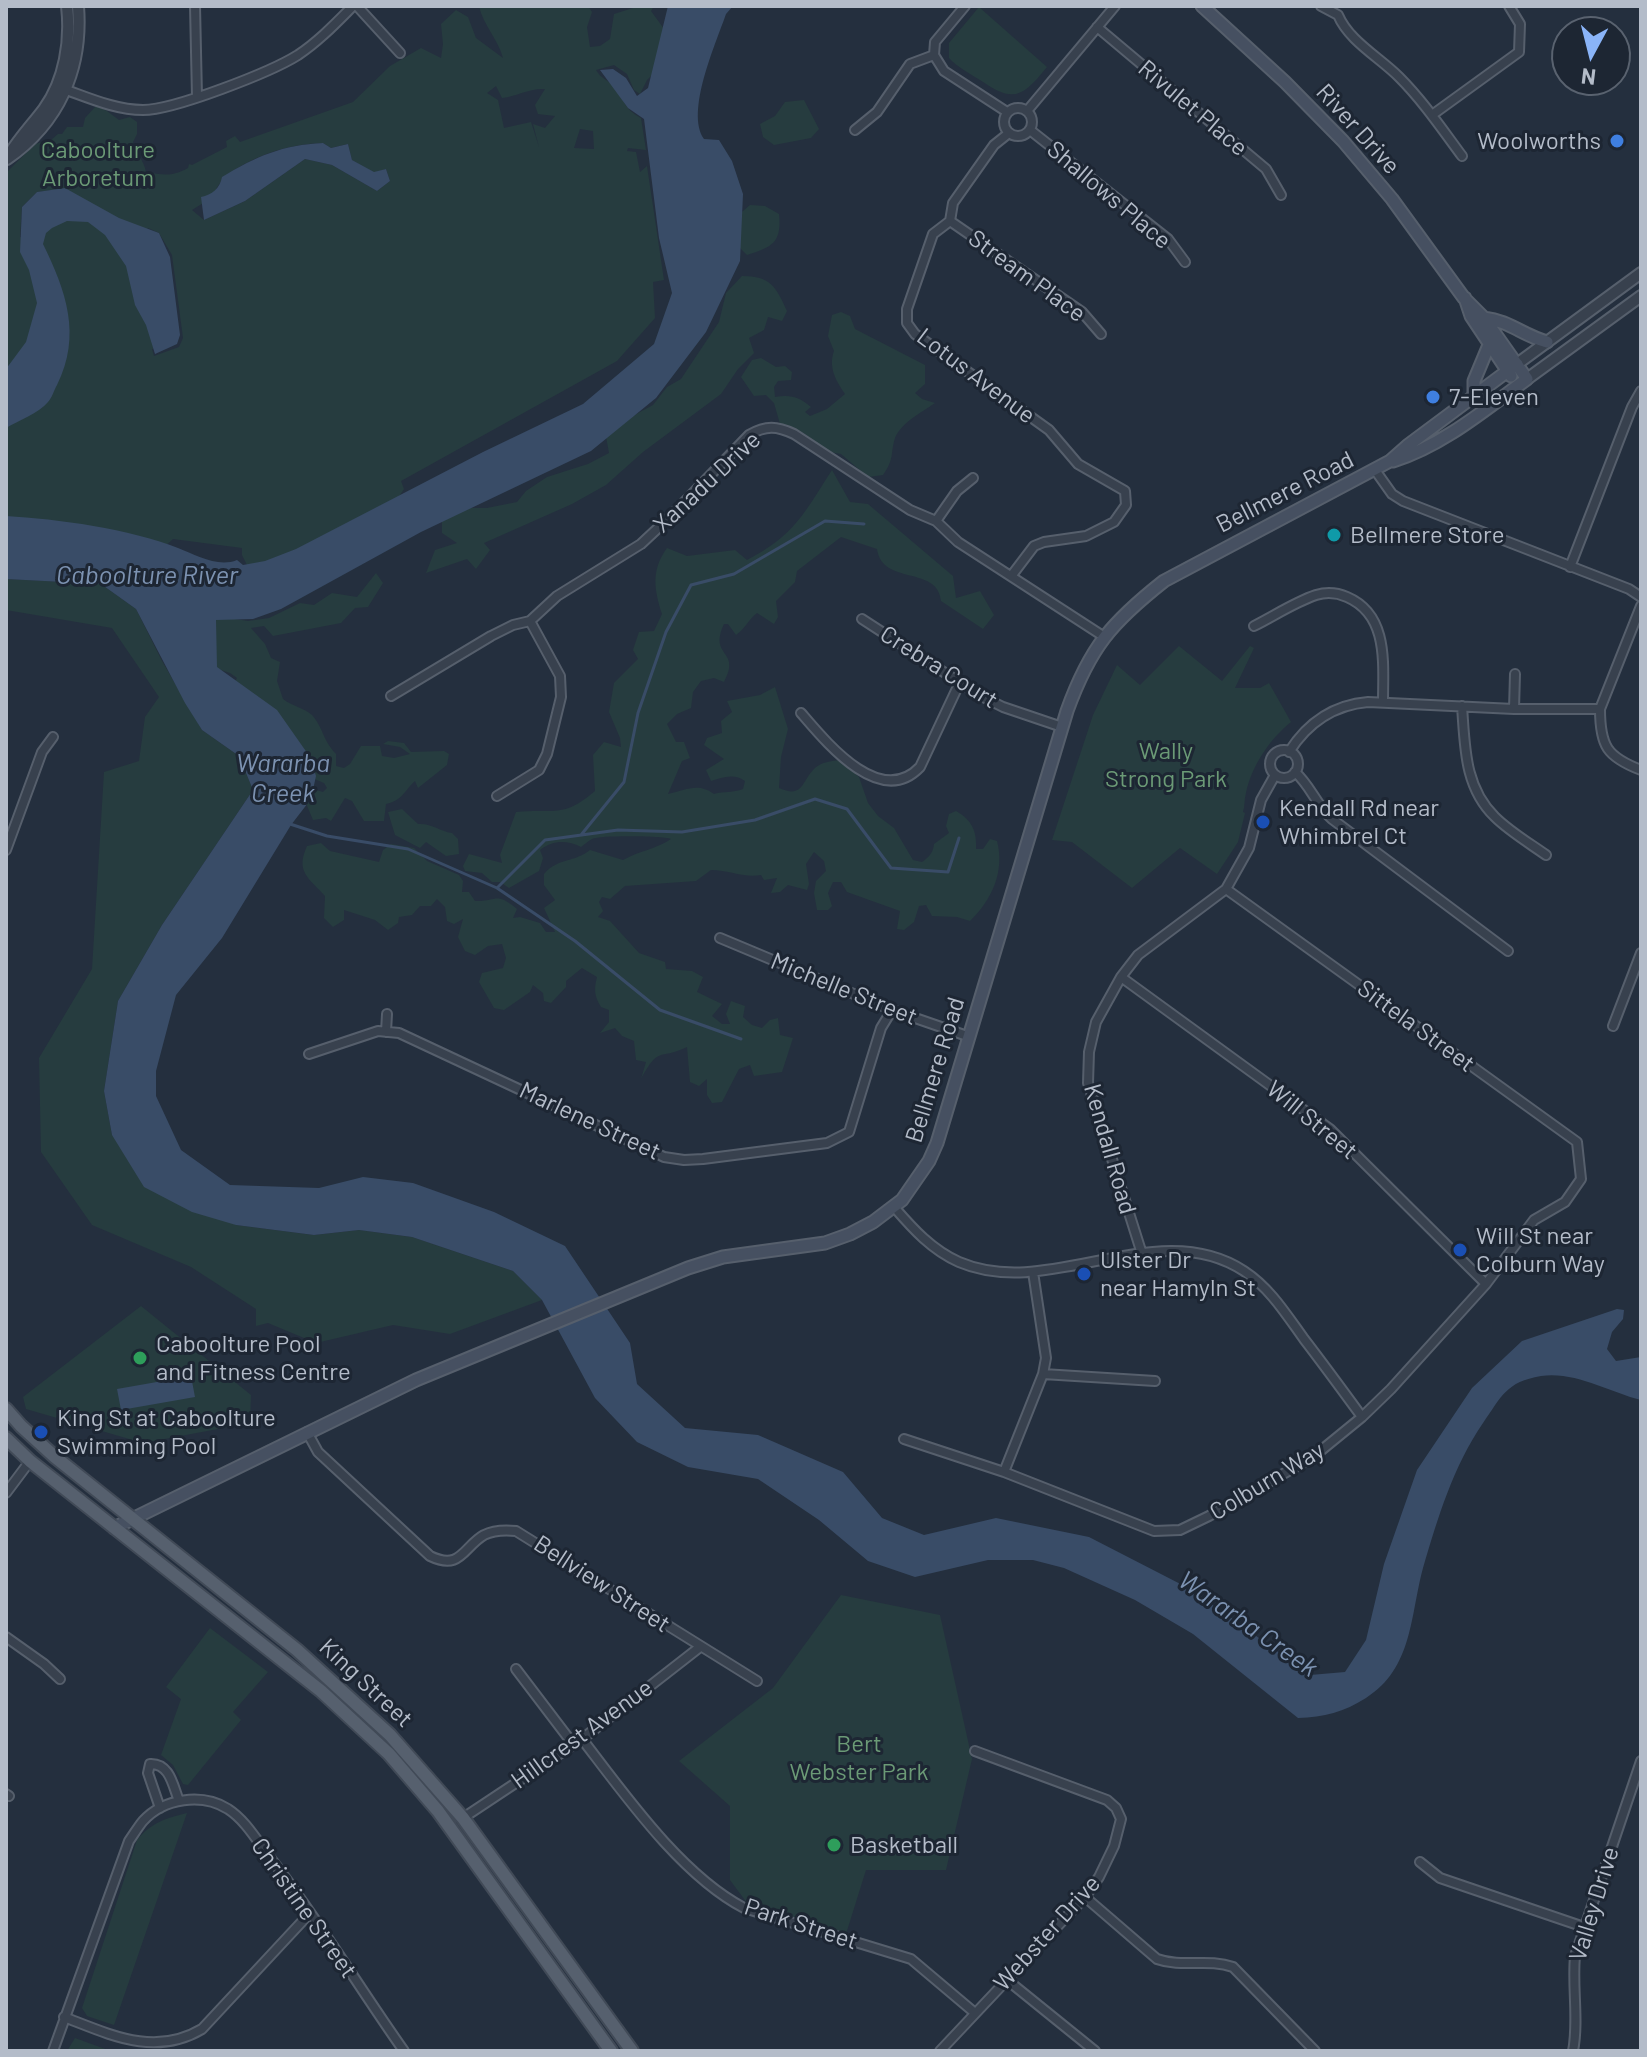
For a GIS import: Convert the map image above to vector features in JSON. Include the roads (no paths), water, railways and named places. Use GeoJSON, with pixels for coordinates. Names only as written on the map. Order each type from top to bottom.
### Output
{"type":"FeatureCollection","features":[{"type":"Feature","properties":{"kind":"main road","name":"River Drive"},"geometry":{"type":"LineString","coordinates":[[1202,6],[1285,82],[1343,141],[1392,199],[1464,298],[1484,318],[1522,382]]}},
{"type":"Feature","properties":{"kind":"main road","name":"River Drive"},"geometry":{"type":"LineString","coordinates":[[1464,298],[1489,345],[1512,367]]}},
{"type":"Feature","properties":{"kind":"main road"},"geometry":{"type":"LineString","coordinates":[[1484,318],[1503,320],[1527,336],[1547,342]]}},
{"type":"Feature","properties":{"kind":"main road"},"geometry":{"type":"LineString","coordinates":[[1474,395],[1474,381],[1489,345]]}},
{"type":"Feature","properties":{"kind":"main road","name":"Bellmere Road"},"geometry":{"type":"LineString","coordinates":[[114,1528],[416,1380],[629,1292],[723,1257],[825,1243],[850,1234],[894,1207],[929,1161],[937,1143],[1062,727],[1076,685],[1103,636],[1131,607],[1164,581],[1390,461],[1512,367]]}},
{"type":"Feature","properties":{"kind":"main road","name":"Bellmere Road"},"geometry":{"type":"LineString","coordinates":[[1390,461],[1414,454],[1479,414],[1522,382]]}},
{"type":"Feature","properties":{"kind":"main road","name":"King Street"},"geometry":{"type":"LineString","coordinates":[[6,1409],[32,1437],[335,1682],[390,1735],[463,1818],[632,2051]]}},
{"type":"Feature","properties":{"kind":"main road","name":"King Street"},"geometry":{"type":"LineString","coordinates":[[6,1438],[30,1461],[321,1691],[389,1754],[448,1824],[605,2048]]}},
{"type":"Feature","properties":{"kind":"main road"},"geometry":{"type":"LineString","coordinates":[[605,2048],[617,2032]]}},
{"type":"Feature","properties":{"kind":"street"},"geometry":{"type":"LineString","coordinates":[[61,88],[68,42],[67,6]]}},
{"type":"Feature","properties":{"kind":"street"},"geometry":{"type":"LineString","coordinates":[[6,159],[17,140],[61,88],[77,51],[78,6]]}},
{"type":"Feature","properties":{"kind":"street"},"geometry":{"type":"LineString","coordinates":[[195,6],[197,97]]}},
{"type":"Feature","properties":{"kind":"street"},"geometry":{"type":"LineString","coordinates":[[61,88],[122,108],[166,108],[271,69],[297,55],[324,36],[355,6],[400,53]]}},
{"type":"Feature","properties":{"kind":"street"},"geometry":{"type":"LineString","coordinates":[[965,6],[935,42],[934,55],[944,71],[1007,112]]}},
{"type":"Feature","properties":{"kind":"street"},"geometry":{"type":"LineString","coordinates":[[1027,111],[1115,6]]}},
{"type":"Feature","properties":{"kind":"street"},"geometry":{"type":"LineString","coordinates":[[1321,6],[1338,15],[1343,27],[1399,77],[1462,156]]}},
{"type":"Feature","properties":{"kind":"street"},"geometry":{"type":"LineString","coordinates":[[1338,15],[1347,6]]}},
{"type":"Feature","properties":{"kind":"street"},"geometry":{"type":"LineString","coordinates":[[1432,115],[1519,52],[1520,24],[1509,6]]}},
{"type":"Feature","properties":{"kind":"street","name":"Rivulet Place"},"geometry":{"type":"LineString","coordinates":[[1097,27],[1266,169],[1281,195]]}},
{"type":"Feature","properties":{"kind":"street"},"geometry":{"type":"LineString","coordinates":[[855,130],[877,112],[910,64],[934,55]]}},
{"type":"Feature","properties":{"kind":"street"},"geometry":{"type":"LineString","coordinates":[[1019,107],[1027,111],[1032,118],[1030,130],[1018,136],[1009,133],[1004,120],[1007,112],[1019,107]]}},
{"type":"Feature","properties":{"kind":"street","name":"Shallows Place"},"geometry":{"type":"LineString","coordinates":[[1030,130],[1168,239],[1185,262]]}},
{"type":"Feature","properties":{"kind":"street","name":"Lotus Avenue"},"geometry":{"type":"LineString","coordinates":[[1009,133],[994,145],[953,203],[950,221],[933,234],[907,309],[907,323],[915,334],[1049,430],[1078,464],[1125,491],[1126,505],[1114,522],[1086,536],[1034,546],[1012,575]]}},
{"type":"Feature","properties":{"kind":"street","name":"Stream Place"},"geometry":{"type":"LineString","coordinates":[[950,221],[1082,312],[1101,334]]}},
{"type":"Feature","properties":{"kind":"street","name":"Bellmere Road"},"geometry":{"type":"LineString","coordinates":[[1512,367],[1641,273]]}},
{"type":"Feature","properties":{"kind":"street","name":"Bellmere Road"},"geometry":{"type":"LineString","coordinates":[[1522,382],[1641,296]]}},
{"type":"Feature","properties":{"kind":"street"},"geometry":{"type":"LineString","coordinates":[[1570,567],[1641,391]]}},
{"type":"Feature","properties":{"kind":"street","name":"Xanadu Drive"},"geometry":{"type":"LineString","coordinates":[[391,696],[491,636],[530,621],[557,596],[641,544],[749,435],[763,427],[779,427],[794,434],[910,510],[936,521],[958,542],[1103,636]]}},
{"type":"Feature","properties":{"kind":"street"},"geometry":{"type":"LineString","coordinates":[[1375,470],[1392,494],[1403,501],[1629,589],[1641,597]]}},
{"type":"Feature","properties":{"kind":"street"},"geometry":{"type":"LineString","coordinates":[[936,521],[957,491],[973,478]]}},
{"type":"Feature","properties":{"kind":"street"},"geometry":{"type":"LineString","coordinates":[[1254,626],[1318,594],[1338,594],[1359,602],[1375,620],[1383,647],[1383,702]]}},
{"type":"Feature","properties":{"kind":"street"},"geometry":{"type":"LineString","coordinates":[[1641,606],[1600,709],[1600,736],[1608,751],[1619,761],[1641,770]]}},
{"type":"Feature","properties":{"kind":"street","name":"Crebra Court"},"geometry":{"type":"LineString","coordinates":[[862,619],[1003,707],[1062,727]]}},
{"type":"Feature","properties":{"kind":"street"},"geometry":{"type":"LineString","coordinates":[[497,796],[539,770],[547,754],[561,697],[560,676],[530,621]]}},
{"type":"Feature","properties":{"kind":"street"},"geometry":{"type":"LineString","coordinates":[[1514,709],[1515,674]]}},
{"type":"Feature","properties":{"kind":"street"},"geometry":{"type":"LineString","coordinates":[[801,713],[839,757],[872,776],[899,781],[911,777],[920,767],[960,682]]}},
{"type":"Feature","properties":{"kind":"street"},"geometry":{"type":"LineString","coordinates":[[1289,752],[1306,729],[1328,712],[1353,703],[1600,709]]}},
{"type":"Feature","properties":{"kind":"street"},"geometry":{"type":"LineString","coordinates":[[1462,706],[1466,767],[1476,794],[1495,817],[1546,855]]}},
{"type":"Feature","properties":{"kind":"street"},"geometry":{"type":"LineString","coordinates":[[6,850],[42,752],[53,737]]}},
{"type":"Feature","properties":{"kind":"street"},"geometry":{"type":"LineString","coordinates":[[1277,752],[1289,752],[1297,762],[1295,772],[1286,778],[1275,775],[1271,769],[1272,758],[1277,752]]}},
{"type":"Feature","properties":{"kind":"street"},"geometry":{"type":"LineString","coordinates":[[1295,772],[1307,783],[1314,801],[1332,819],[1508,951]]}},
{"type":"Feature","properties":{"kind":"street","name":"Kendall Road"},"geometry":{"type":"LineString","coordinates":[[1142,1254],[1088,1083],[1089,1052],[1096,1022],[1121,977],[1138,955],[1226,889],[1249,848],[1261,800],[1275,775]]}},
{"type":"Feature","properties":{"kind":"street","name":"Sittela Street"},"geometry":{"type":"LineString","coordinates":[[1226,889],[1577,1142],[1581,1179]]}},
{"type":"Feature","properties":{"kind":"street","name":"Michelle Street"},"geometry":{"type":"LineString","coordinates":[[720,938],[892,1010],[970,1037]]}},
{"type":"Feature","properties":{"kind":"street"},"geometry":{"type":"LineString","coordinates":[[1613,1026],[1641,953]]}},
{"type":"Feature","properties":{"kind":"street","name":"Will Street"},"geometry":{"type":"LineString","coordinates":[[1121,977],[1330,1129],[1486,1284]]}},
{"type":"Feature","properties":{"kind":"street","name":"Marlene Street"},"geometry":{"type":"LineString","coordinates":[[386,1032],[399,1033],[664,1157],[693,1160],[827,1143],[849,1132],[881,1028],[892,1010]]}},
{"type":"Feature","properties":{"kind":"street"},"geometry":{"type":"LineString","coordinates":[[309,1054],[358,1036],[386,1032],[387,1014]]}},
{"type":"Feature","properties":{"kind":"street","name":"Colburn Way"},"geometry":{"type":"LineString","coordinates":[[904,1439],[1004,1472],[1154,1531],[1180,1530],[1313,1457],[1362,1417],[1486,1284],[1534,1220],[1565,1202],[1581,1179]]}},
{"type":"Feature","properties":{"kind":"street"},"geometry":{"type":"LineString","coordinates":[[894,1207],[931,1246],[979,1269],[1033,1272],[1178,1251],[1205,1255],[1242,1270],[1269,1291],[1362,1417]]}},
{"type":"Feature","properties":{"kind":"street"},"geometry":{"type":"LineString","coordinates":[[1004,1472],[1043,1374],[1046,1358],[1033,1272]]}},
{"type":"Feature","properties":{"kind":"street"},"geometry":{"type":"LineString","coordinates":[[1043,1374],[1155,1381]]}},
{"type":"Feature","properties":{"kind":"street","name":"Bellview Street"},"geometry":{"type":"LineString","coordinates":[[307,1432],[318,1452],[430,1556],[449,1561],[461,1557],[484,1535],[500,1530],[516,1531],[757,1681]]}},
{"type":"Feature","properties":{"kind":"street"},"geometry":{"type":"LineString","coordinates":[[6,1493],[30,1461]]}},
{"type":"Feature","properties":{"kind":"street"},"geometry":{"type":"LineString","coordinates":[[6,1637],[60,1679]]}},
{"type":"Feature","properties":{"kind":"street","name":"Hillcrest Avenue"},"geometry":{"type":"LineString","coordinates":[[463,1818],[577,1741],[700,1647]]}},
{"type":"Feature","properties":{"kind":"street","name":"Park Street"},"geometry":{"type":"LineString","coordinates":[[516,1669],[651,1827],[721,1896],[744,1908],[911,1959],[975,2013]]}},
{"type":"Feature","properties":{"kind":"street","name":"Webster Drive"},"geometry":{"type":"LineString","coordinates":[[940,2051],[1085,1897],[1107,1865],[1121,1819],[1116,1808],[1107,1800],[975,1751]]}},
{"type":"Feature","properties":{"kind":"street","name":"Valley Drive"},"geometry":{"type":"LineString","coordinates":[[1573,2051],[1576,2036],[1575,1956],[1641,1761]]}},
{"type":"Feature","properties":{"kind":"street"},"geometry":{"type":"LineString","coordinates":[[160,1808],[148,1773],[150,1764],[158,1763],[166,1768],[179,1801]]}},
{"type":"Feature","properties":{"kind":"street","name":"Christine Street"},"geometry":{"type":"LineString","coordinates":[[53,2051],[129,1841],[144,1819],[160,1808],[179,1801],[201,1800],[225,1807],[240,1819],[286,1878],[404,2051]]}},
{"type":"Feature","properties":{"kind":"street"},"geometry":{"type":"LineString","coordinates":[[1420,1862],[1440,1878],[1584,1927]]}},
{"type":"Feature","properties":{"kind":"street"},"geometry":{"type":"LineString","coordinates":[[1085,1897],[1157,1959],[1168,1963],[1220,1963],[1233,1967],[1315,2051]]}},
{"type":"Feature","properties":{"kind":"street"},"geometry":{"type":"LineString","coordinates":[[64,2017],[123,2040],[160,2045],[184,2040],[202,2029],[310,1913]]}},
{"type":"Feature","properties":{"kind":"street"},"geometry":{"type":"LineString","coordinates":[[1006,1979],[1095,2051]]}},
{"type":"Feature","properties":{"kind":"water","name":"Wararba Creek"},"geometry":{"type":"Polygon","coordinates":[[[668,6],[733,6],[726,14],[704,77],[698,112],[704,139],[719,140],[732,161],[743,194],[740,261],[706,332],[656,398],[591,451],[421,532],[281,609],[253,619],[216,620],[217,667],[277,710],[310,757],[316,776],[311,799],[291,825],[222,938],[176,995],[156,1071],[156,1096],[181,1150],[230,1185],[319,1188],[363,1177],[413,1183],[494,1212],[565,1246],[630,1343],[637,1384],[685,1428],[758,1435],[843,1472],[882,1518],[924,1535],[996,1518],[1089,1537],[1194,1591],[1310,1675],[1345,1672],[1366,1640],[1384,1564],[1417,1470],[1472,1388],[1522,1341],[1617,1309],[1624,1310],[1623,1319],[1612,1332],[1607,1349],[1616,1361],[1641,1357],[1641,1400],[1579,1379],[1554,1375],[1520,1382],[1506,1392],[1472,1440],[1447,1493],[1423,1568],[1407,1640],[1393,1672],[1366,1698],[1342,1710],[1298,1718],[1193,1634],[1135,1600],[1064,1568],[1033,1560],[988,1560],[915,1577],[868,1561],[819,1520],[758,1479],[688,1467],[637,1442],[595,1398],[542,1300],[513,1271],[412,1237],[359,1230],[314,1235],[236,1225],[192,1212],[144,1187],[112,1135],[104,1091],[118,1001],[162,925],[253,790],[239,756],[202,730],[136,609],[101,584],[6,579],[6,516],[116,530],[159,541],[215,562],[237,560],[243,565],[265,561],[296,549],[583,404],[654,344],[672,293],[659,238],[644,119],[628,108],[600,70],[613,69],[626,78],[637,96],[648,88],[668,6]]]}},
{"type":"Feature","properties":{"kind":"water"},"geometry":{"type":"Polygon","coordinates":[[[323,143],[331,148],[348,144],[352,160],[374,172],[386,169],[390,181],[377,191],[332,165],[305,159],[245,201],[204,220],[201,197],[215,190],[222,177],[270,153],[323,143]]]}},
{"type":"Feature","properties":{"kind":"water"},"geometry":{"type":"Polygon","coordinates":[[[65,188],[119,218],[159,233],[170,257],[180,335],[177,344],[155,354],[146,325],[135,305],[126,266],[105,235],[88,222],[67,221],[52,228],[46,233],[43,244],[68,313],[70,331],[65,367],[48,402],[6,428],[6,369],[26,342],[37,303],[29,270],[20,252],[22,207],[37,192],[65,188]]]}},
{"type":"Feature","properties":{"kind":"water"},"geometry":{"type":"Polygon","coordinates":[[[191,1376],[195,1397],[121,1410],[117,1389],[191,1376]]]}},
{"type":"Feature","properties":{"kind":"waterway"},"geometry":{"type":"LineString","coordinates":[[581,835],[624,782],[638,713],[666,632],[691,585],[734,574],[825,521],[864,524]]}},
{"type":"Feature","properties":{"kind":"waterway"},"geometry":{"type":"LineString","coordinates":[[497,888],[545,840],[618,830],[682,832],[755,820],[815,799],[847,809],[891,868],[948,872],[959,838]]}},
{"type":"Feature","properties":{"kind":"waterway"},"geometry":{"type":"LineString","coordinates":[[290,824],[327,836],[408,849],[497,888],[575,941],[660,1010],[741,1039]]}},
{"type":"Feature","properties":{"kind":"place","name":"Woolworths"},"geometry":{"type":"Point","coordinates":[1617,141]}},
{"type":"Feature","properties":{"kind":"place","name":"7-Eleven"},"geometry":{"type":"Point","coordinates":[1433,397]}},
{"type":"Feature","properties":{"kind":"place","name":"Bellmere Store"},"geometry":{"type":"Point","coordinates":[1334,535]}},
{"type":"Feature","properties":{"kind":"place","name":"Kendall Rd near Whimbrel Ct"},"geometry":{"type":"Point","coordinates":[1263,822]}},
{"type":"Feature","properties":{"kind":"place","name":"Will St near Colburn Way"},"geometry":{"type":"Point","coordinates":[1460,1250]}},
{"type":"Feature","properties":{"kind":"place","name":"Ulster Dr near Hamyln St"},"geometry":{"type":"Point","coordinates":[1084,1274]}},
{"type":"Feature","properties":{"kind":"place","name":"Caboolture Pool and Fitness Centre"},"geometry":{"type":"Point","coordinates":[140,1358]}},
{"type":"Feature","properties":{"kind":"place","name":"King St at Caboolture Swimming Pool"},"geometry":{"type":"Point","coordinates":[41,1432]}},
{"type":"Feature","properties":{"kind":"place","name":"Basketball"},"geometry":{"type":"Point","coordinates":[834,1845]}},
{"type":"Feature","properties":{"kind":"park label","name":"Caboolture Arboretum"},"geometry":{"type":"Point","coordinates":[98,164]}},
{"type":"Feature","properties":{"kind":"park label","name":"Wally Strong Park"},"geometry":{"type":"Point","coordinates":[1166,765]}},
{"type":"Feature","properties":{"kind":"park label","name":"Bert Webster Park"},"geometry":{"type":"Point","coordinates":[859,1758]}},
{"type":"Feature","properties":{"kind":"water label","name":"Caboolture River"},"geometry":{"type":"Point","coordinates":[147,575]}}]}
